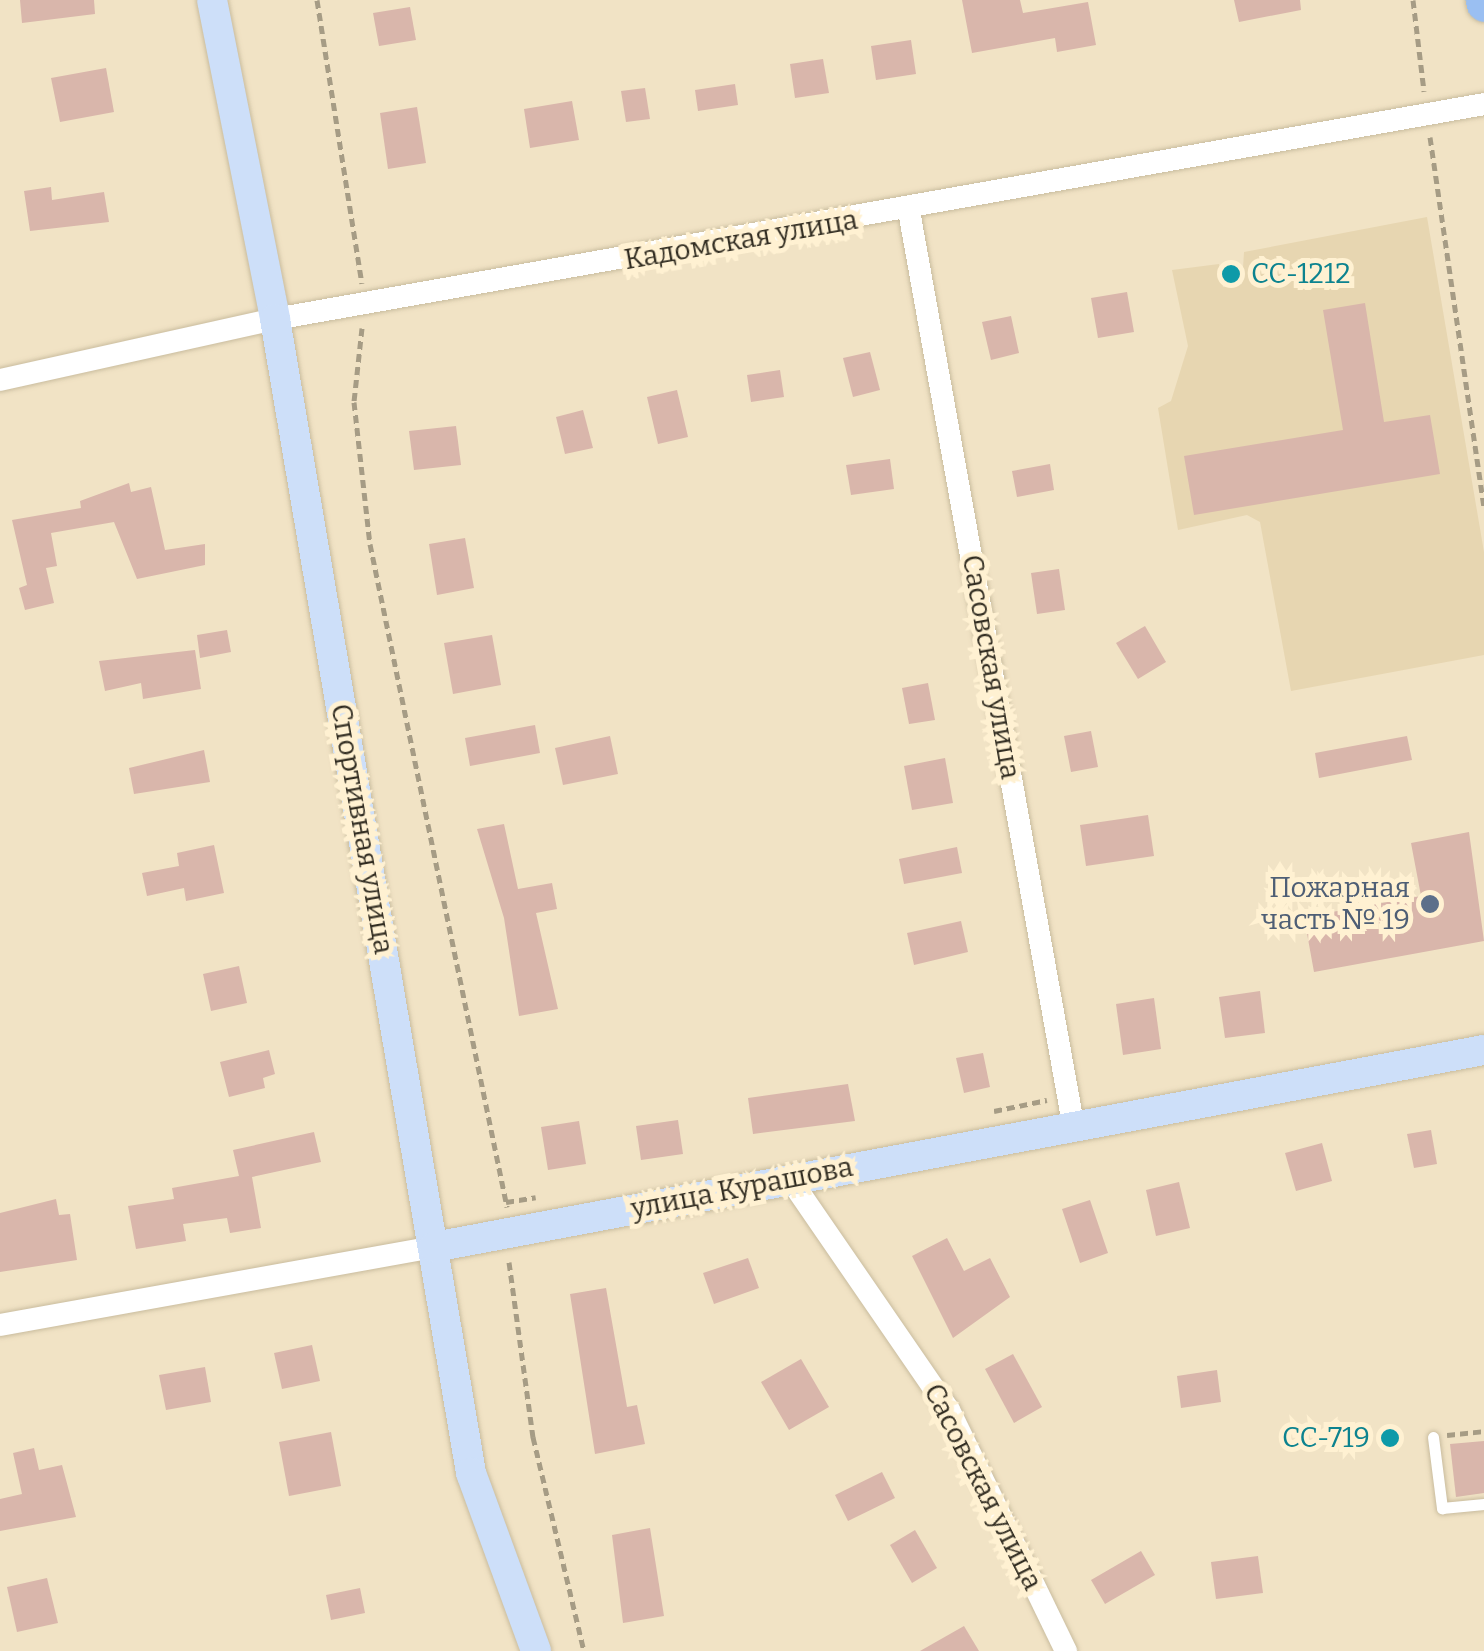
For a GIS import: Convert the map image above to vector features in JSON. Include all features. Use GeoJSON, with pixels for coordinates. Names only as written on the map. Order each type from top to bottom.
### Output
{"type":"FeatureCollection","features":[{"type":"Feature","properties":{"kind":"street","name":"Спортивная улица"},"geometry":{"type":"LineString","coordinates":[[212,0],[275,320],[471,1473],[536,1651]]}},
{"type":"Feature","properties":{"kind":"street","name":"Кадомская улица"},"geometry":{"type":"LineString","coordinates":[[0,380],[275,320],[910,211],[1484,104]]}},
{"type":"Feature","properties":{"kind":"street","name":"Сасовская улица"},"geometry":{"type":"LineString","coordinates":[[910,211],[1073,1123]]}},
{"type":"Feature","properties":{"kind":"street","name":"улица Курашова"},"geometry":{"type":"LineString","coordinates":[[0,1326],[434,1247],[1073,1123],[1484,1050]]}},
{"type":"Feature","properties":{"kind":"street","name":"Сасовская улица"},"geometry":{"type":"LineString","coordinates":[[790,1179],[949,1410],[1066,1651]]}},
{"type":"Feature","properties":{"kind":"lane"},"geometry":{"type":"LineString","coordinates":[[1434,1437],[1442,1508],[1484,1504]]}},
{"type":"Feature","properties":{"kind":"path"},"geometry":{"type":"LineString","coordinates":[[318,0],[365,304],[354,402],[370,544],[512,1232],[508,1273],[533,1437],[584,1651]]}},
{"type":"Feature","properties":{"kind":"path"},"geometry":{"type":"LineString","coordinates":[[1412,0],[1484,510]]}},
{"type":"Feature","properties":{"kind":"path"},"geometry":{"type":"LineString","coordinates":[[1434,1437],[1484,1430]]}},
{"type":"Feature","properties":{"kind":"shaded area"},"geometry":{"type":"Polygon","coordinates":[[[1427,217],[1484,552],[1484,655],[1291,691],[1260,522],[1247,515],[1178,530],[1158,408],[1171,401],[1188,346],[1172,270],[1219,264],[1223,287],[1242,284],[1244,252],[1427,217]]]}},
{"type":"Feature","properties":{"kind":"building"},"geometry":{"type":"Polygon","coordinates":[[[20,0],[94,0],[95,14],[22,23],[20,0]]]}},
{"type":"Feature","properties":{"kind":"building"},"geometry":{"type":"Polygon","coordinates":[[[962,0],[1020,0],[1023,13],[1088,2],[1096,45],[1057,52],[1055,38],[972,53],[962,0]]]}},
{"type":"Feature","properties":{"kind":"building"},"geometry":{"type":"Polygon","coordinates":[[[1234,0],[1300,0],[1301,10],[1239,22],[1234,0]]]}},
{"type":"Feature","properties":{"kind":"building"},"geometry":{"type":"Polygon","coordinates":[[[410,7],[416,40],[379,46],[373,13],[410,7]]]}},
{"type":"Feature","properties":{"kind":"building"},"geometry":{"type":"Polygon","coordinates":[[[911,40],[916,74],[876,80],[871,46],[911,40]]]}},
{"type":"Feature","properties":{"kind":"building"},"geometry":{"type":"Polygon","coordinates":[[[823,59],[829,93],[795,98],[790,64],[823,59]]]}},
{"type":"Feature","properties":{"kind":"building"},"geometry":{"type":"Polygon","coordinates":[[[106,68],[114,112],[60,122],[51,78],[106,68]]]}},
{"type":"Feature","properties":{"kind":"building"},"geometry":{"type":"Polygon","coordinates":[[[735,84],[738,105],[698,111],[695,90],[735,84]]]}},
{"type":"Feature","properties":{"kind":"building"},"geometry":{"type":"Polygon","coordinates":[[[645,88],[650,119],[626,122],[621,91],[645,88]]]}},
{"type":"Feature","properties":{"kind":"building"},"geometry":{"type":"Polygon","coordinates":[[[572,101],[579,140],[530,148],[524,109],[572,101]]]}},
{"type":"Feature","properties":{"kind":"building"},"geometry":{"type":"Polygon","coordinates":[[[417,107],[426,163],[388,169],[380,113],[417,107]]]}},
{"type":"Feature","properties":{"kind":"building"},"geometry":{"type":"Polygon","coordinates":[[[51,187],[52,200],[104,192],[109,222],[30,231],[24,191],[51,187]]]}},
{"type":"Feature","properties":{"kind":"building"},"geometry":{"type":"Polygon","coordinates":[[[1127,292],[1134,332],[1098,338],[1091,298],[1127,292]]]}},
{"type":"Feature","properties":{"kind":"building"},"geometry":{"type":"Polygon","coordinates":[[[1365,303],[1384,422],[1430,415],[1440,474],[1194,515],[1184,456],[1343,430],[1323,310],[1365,303]]]}},
{"type":"Feature","properties":{"kind":"building"},"geometry":{"type":"Polygon","coordinates":[[[1011,316],[1019,353],[991,360],[982,322],[1011,316]]]}},
{"type":"Feature","properties":{"kind":"building"},"geometry":{"type":"Polygon","coordinates":[[[870,352],[880,390],[853,397],[843,358],[870,352]]]}},
{"type":"Feature","properties":{"kind":"building"},"geometry":{"type":"Polygon","coordinates":[[[780,370],[784,397],[751,402],[747,375],[780,370]]]}},
{"type":"Feature","properties":{"kind":"building"},"geometry":{"type":"Polygon","coordinates":[[[677,390],[688,437],[658,444],[647,397],[677,390]]]}},
{"type":"Feature","properties":{"kind":"building"},"geometry":{"type":"Polygon","coordinates":[[[583,410],[593,448],[565,454],[556,417],[583,410]]]}},
{"type":"Feature","properties":{"kind":"building"},"geometry":{"type":"Polygon","coordinates":[[[456,426],[461,465],[414,470],[409,431],[456,426]]]}},
{"type":"Feature","properties":{"kind":"building"},"geometry":{"type":"Polygon","coordinates":[[[890,459],[894,489],[851,495],[846,465],[890,459]]]}},
{"type":"Feature","properties":{"kind":"building"},"geometry":{"type":"Polygon","coordinates":[[[1050,464],[1054,490],[1017,497],[1012,471],[1050,464]]]}},
{"type":"Feature","properties":{"kind":"building"},"geometry":{"type":"Polygon","coordinates":[[[129,483],[131,492],[151,487],[165,550],[205,544],[205,565],[137,579],[114,522],[51,533],[57,566],[46,568],[54,603],[25,610],[19,588],[27,585],[12,520],[81,508],[80,501],[129,483]]]}},
{"type":"Feature","properties":{"kind":"building"},"geometry":{"type":"Polygon","coordinates":[[[465,538],[474,588],[437,595],[429,544],[465,538]]]}},
{"type":"Feature","properties":{"kind":"building"},"geometry":{"type":"Polygon","coordinates":[[[1059,569],[1065,610],[1037,614],[1031,573],[1059,569]]]}},
{"type":"Feature","properties":{"kind":"building"},"geometry":{"type":"Polygon","coordinates":[[[1145,626],[1166,662],[1138,679],[1116,643],[1145,626]]]}},
{"type":"Feature","properties":{"kind":"building"},"geometry":{"type":"Polygon","coordinates":[[[227,630],[231,652],[200,658],[197,635],[227,630]]]}},
{"type":"Feature","properties":{"kind":"building"},"geometry":{"type":"Polygon","coordinates":[[[492,635],[501,685],[453,694],[444,643],[492,635]]]}},
{"type":"Feature","properties":{"kind":"building"},"geometry":{"type":"Polygon","coordinates":[[[195,650],[201,689],[143,699],[141,683],[105,691],[99,661],[195,650]]]}},
{"type":"Feature","properties":{"kind":"building"},"geometry":{"type":"Polygon","coordinates":[[[928,683],[935,720],[909,724],[902,688],[928,683]]]}},
{"type":"Feature","properties":{"kind":"building"},"geometry":{"type":"Polygon","coordinates":[[[535,725],[540,753],[470,766],[465,738],[535,725]]]}},
{"type":"Feature","properties":{"kind":"building"},"geometry":{"type":"Polygon","coordinates":[[[1091,731],[1098,767],[1071,772],[1064,736],[1091,731]]]}},
{"type":"Feature","properties":{"kind":"building"},"geometry":{"type":"Polygon","coordinates":[[[610,736],[618,774],[563,785],[555,748],[610,736]]]}},
{"type":"Feature","properties":{"kind":"building"},"geometry":{"type":"Polygon","coordinates":[[[1407,736],[1412,760],[1319,778],[1315,753],[1407,736]]]}},
{"type":"Feature","properties":{"kind":"building"},"geometry":{"type":"Polygon","coordinates":[[[204,750],[210,782],[134,794],[129,768],[204,750]]]}},
{"type":"Feature","properties":{"kind":"building"},"geometry":{"type":"Polygon","coordinates":[[[945,758],[953,803],[912,810],[904,766],[945,758]]]}},
{"type":"Feature","properties":{"kind":"building"},"geometry":{"type":"Polygon","coordinates":[[[1148,815],[1154,856],[1086,866],[1080,825],[1148,815]]]}},
{"type":"Feature","properties":{"kind":"building"},"geometry":{"type":"Polygon","coordinates":[[[504,824],[518,889],[552,883],[557,909],[536,913],[558,1009],[519,1016],[504,918],[477,829],[504,824]]]}},
{"type":"Feature","properties":{"kind":"building","name":"Пожарная часть № 19"},"geometry":{"type":"Polygon","coordinates":[[[1469,832],[1484,941],[1314,972],[1304,917],[1421,896],[1411,843],[1469,832]]]}},
{"type":"Feature","properties":{"kind":"building"},"geometry":{"type":"Polygon","coordinates":[[[214,845],[224,893],[186,901],[184,888],[147,896],[142,873],[179,866],[177,853],[214,845]]]}},
{"type":"Feature","properties":{"kind":"building"},"geometry":{"type":"Polygon","coordinates":[[[957,847],[962,873],[904,884],[899,859],[957,847]]]}},
{"type":"Feature","properties":{"kind":"building"},"geometry":{"type":"Polygon","coordinates":[[[961,921],[968,952],[914,965],[907,933],[961,921]]]}},
{"type":"Feature","properties":{"kind":"building"},"geometry":{"type":"Polygon","coordinates":[[[239,966],[247,1003],[211,1011],[203,974],[239,966]]]}},
{"type":"Feature","properties":{"kind":"building"},"geometry":{"type":"Polygon","coordinates":[[[1260,991],[1265,1033],[1225,1038],[1219,997],[1260,991]]]}},
{"type":"Feature","properties":{"kind":"building"},"geometry":{"type":"Polygon","coordinates":[[[1154,998],[1161,1049],[1123,1055],[1116,1004],[1154,998]]]}},
{"type":"Feature","properties":{"kind":"building"},"geometry":{"type":"Polygon","coordinates":[[[269,1050],[275,1074],[263,1078],[265,1088],[229,1097],[220,1062],[269,1050]]]}},
{"type":"Feature","properties":{"kind":"building"},"geometry":{"type":"Polygon","coordinates":[[[983,1053],[990,1087],[964,1093],[956,1058],[983,1053]]]}},
{"type":"Feature","properties":{"kind":"building"},"geometry":{"type":"Polygon","coordinates":[[[848,1084],[855,1121],[753,1134],[748,1098],[848,1084]]]}},
{"type":"Feature","properties":{"kind":"building"},"geometry":{"type":"Polygon","coordinates":[[[678,1120],[683,1154],[641,1160],[636,1126],[678,1120]]]}},
{"type":"Feature","properties":{"kind":"building"},"geometry":{"type":"Polygon","coordinates":[[[579,1121],[586,1164],[548,1170],[541,1127],[579,1121]]]}},
{"type":"Feature","properties":{"kind":"building"},"geometry":{"type":"Polygon","coordinates":[[[1431,1130],[1437,1164],[1414,1168],[1407,1134],[1431,1130]]]}},
{"type":"Feature","properties":{"kind":"building"},"geometry":{"type":"Polygon","coordinates":[[[314,1132],[321,1162],[252,1177],[261,1228],[230,1233],[227,1218],[183,1224],[186,1241],[136,1249],[128,1206],[174,1199],[172,1188],[239,1176],[233,1150],[314,1132]]]}},
{"type":"Feature","properties":{"kind":"building"},"geometry":{"type":"Polygon","coordinates":[[[1322,1143],[1332,1181],[1296,1191],[1285,1153],[1322,1143]]]}},
{"type":"Feature","properties":{"kind":"building"},"geometry":{"type":"Polygon","coordinates":[[[1179,1182],[1190,1228],[1156,1236],[1146,1190],[1179,1182]]]}},
{"type":"Feature","properties":{"kind":"building"},"geometry":{"type":"Polygon","coordinates":[[[56,1199],[59,1215],[70,1214],[77,1260],[0,1272],[0,1213],[56,1199]]]}},
{"type":"Feature","properties":{"kind":"building"},"geometry":{"type":"Polygon","coordinates":[[[1090,1200],[1108,1253],[1080,1263],[1062,1209],[1090,1200]]]}},
{"type":"Feature","properties":{"kind":"building"},"geometry":{"type":"Polygon","coordinates":[[[947,1238],[964,1271],[990,1258],[1010,1297],[953,1338],[912,1256],[947,1238]]]}},
{"type":"Feature","properties":{"kind":"building"},"geometry":{"type":"Polygon","coordinates":[[[748,1258],[759,1288],[714,1304],[703,1273],[748,1258]]]}},
{"type":"Feature","properties":{"kind":"building"},"geometry":{"type":"Polygon","coordinates":[[[606,1288],[627,1407],[637,1405],[645,1444],[595,1454],[570,1294],[606,1288]]]}},
{"type":"Feature","properties":{"kind":"building"},"geometry":{"type":"Polygon","coordinates":[[[312,1345],[320,1381],[282,1389],[274,1353],[312,1345]]]}},
{"type":"Feature","properties":{"kind":"building"},"geometry":{"type":"Polygon","coordinates":[[[1013,1354],[1042,1407],[1014,1423],[985,1369],[1013,1354]]]}},
{"type":"Feature","properties":{"kind":"building"},"geometry":{"type":"Polygon","coordinates":[[[801,1359],[829,1407],[789,1430],[761,1382],[801,1359]]]}},
{"type":"Feature","properties":{"kind":"building"},"geometry":{"type":"Polygon","coordinates":[[[205,1367],[211,1402],[166,1410],[159,1375],[205,1367]]]}},
{"type":"Feature","properties":{"kind":"building"},"geometry":{"type":"Polygon","coordinates":[[[1217,1370],[1221,1402],[1181,1408],[1177,1376],[1217,1370]]]}},
{"type":"Feature","properties":{"kind":"building"},"geometry":{"type":"Polygon","coordinates":[[[331,1432],[341,1486],[289,1496],[279,1442],[331,1432]]]}},
{"type":"Feature","properties":{"kind":"building"},"geometry":{"type":"Polygon","coordinates":[[[1484,1441],[1484,1493],[1456,1497],[1450,1444],[1484,1441]]]}},
{"type":"Feature","properties":{"kind":"building"},"geometry":{"type":"Polygon","coordinates":[[[34,1448],[39,1470],[62,1465],[76,1517],[0,1531],[0,1499],[22,1494],[13,1453],[34,1448]]]}},
{"type":"Feature","properties":{"kind":"building"},"geometry":{"type":"Polygon","coordinates":[[[882,1472],[895,1498],[848,1521],[835,1495],[882,1472]]]}},
{"type":"Feature","properties":{"kind":"building"},"geometry":{"type":"Polygon","coordinates":[[[650,1528],[664,1616],[623,1623],[612,1535],[650,1528]]]}},
{"type":"Feature","properties":{"kind":"building"},"geometry":{"type":"Polygon","coordinates":[[[915,1530],[937,1568],[912,1583],[890,1545],[915,1530]]]}},
{"type":"Feature","properties":{"kind":"building"},"geometry":{"type":"Polygon","coordinates":[[[1141,1551],[1155,1575],[1105,1604],[1091,1580],[1141,1551]]]}},
{"type":"Feature","properties":{"kind":"building"},"geometry":{"type":"Polygon","coordinates":[[[1258,1556],[1263,1593],[1216,1599],[1211,1562],[1258,1556]]]}},
{"type":"Feature","properties":{"kind":"building"},"geometry":{"type":"Polygon","coordinates":[[[47,1578],[58,1623],[17,1632],[7,1587],[47,1578]]]}},
{"type":"Feature","properties":{"kind":"building"},"geometry":{"type":"Polygon","coordinates":[[[360,1588],[365,1613],[331,1620],[326,1595],[360,1588]]]}},
{"type":"Feature","properties":{"kind":"building"},"geometry":{"type":"Polygon","coordinates":[[[964,1626],[979,1651],[920,1651],[964,1626]]]}},
{"type":"Feature","properties":{"kind":"place","name":"СС-1212"},"geometry":{"type":"Point","coordinates":[1231,274]}},
{"type":"Feature","properties":{"kind":"place","name":"Пожарная часть № 19"},"geometry":{"type":"Point","coordinates":[1430,904]}},
{"type":"Feature","properties":{"kind":"place","name":"СС-719"},"geometry":{"type":"Point","coordinates":[1390,1438]}}]}
